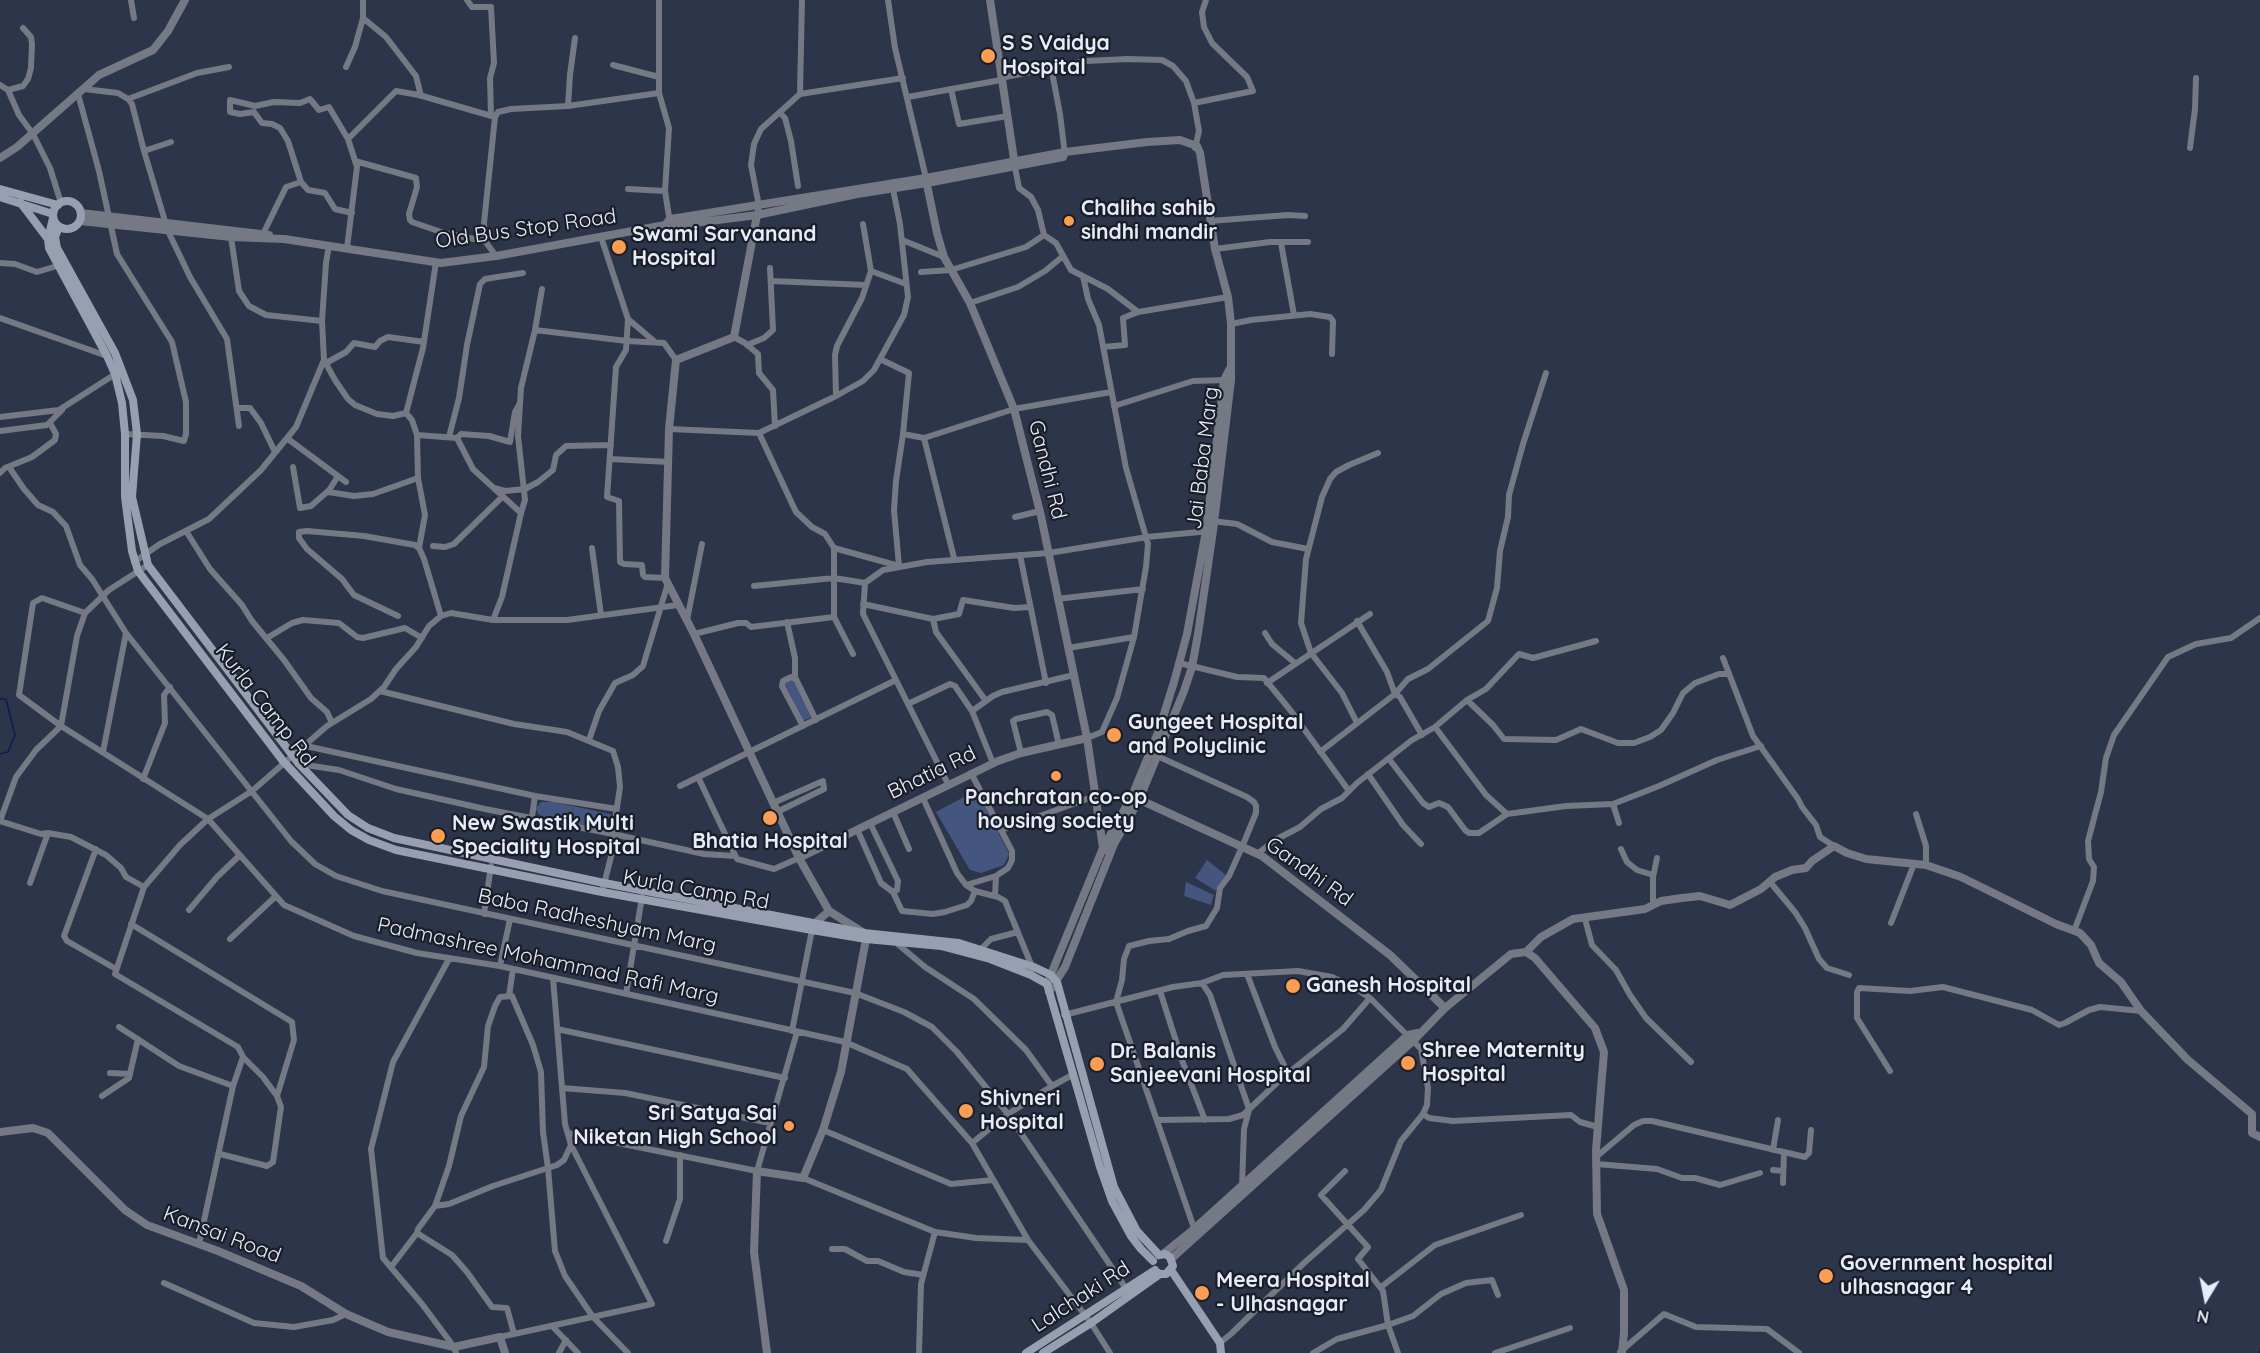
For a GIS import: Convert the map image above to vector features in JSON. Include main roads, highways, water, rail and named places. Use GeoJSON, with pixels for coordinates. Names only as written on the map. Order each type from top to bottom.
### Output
{"type":"FeatureCollection","features":[{"type":"Feature","properties":{"kind":"main road"},"geometry":{"type":"LineString","coordinates":[[0,189],[59,204],[74,203],[81,217],[76,227],[69,230],[59,227]]}},
{"type":"Feature","properties":{"kind":"main road"},"geometry":{"type":"LineString","coordinates":[[0,197],[20,202],[53,216]]}},
{"type":"Feature","properties":{"kind":"main road"},"geometry":{"type":"LineString","coordinates":[[20,202],[48,239]]}},
{"type":"Feature","properties":{"kind":"main road"},"geometry":{"type":"LineString","coordinates":[[48,239],[53,216],[59,204]]}},
{"type":"Feature","properties":{"kind":"main road","name":"Kurla Camp Rd"},"geometry":{"type":"LineString","coordinates":[[53,216],[59,227],[56,237],[57,248],[133,400],[137,434],[132,497],[148,565],[299,764],[348,815],[368,828],[394,838],[492,864]]}},
{"type":"Feature","properties":{"kind":"main road","name":"Kurla Camp Rd"},"geometry":{"type":"LineString","coordinates":[[48,239],[49,248],[57,266],[107,356],[119,372],[125,434],[125,497],[134,562],[138,572],[284,763],[334,816],[351,830],[369,840],[396,849],[492,864],[894,942],[941,946],[1033,971]]}},
{"type":"Feature","properties":{"kind":"main road","name":"Kurla Camp Rd"},"geometry":{"type":"LineString","coordinates":[[865,936],[933,939],[981,949],[1033,971],[1051,983],[1061,1015]]}},
{"type":"Feature","properties":{"kind":"main road"},"geometry":{"type":"LineString","coordinates":[[1061,1015],[1074,1074],[1107,1190],[1141,1250],[1171,1259],[1173,1264],[1171,1270],[1220,1343],[1221,1353]]}},
{"type":"Feature","properties":{"kind":"main road"},"geometry":{"type":"LineString","coordinates":[[1061,1015],[1114,1187],[1137,1231],[1158,1256],[1157,1272]]}},
{"type":"Feature","properties":{"kind":"main road","name":"Lalchaki Rd"},"geometry":{"type":"LineString","coordinates":[[1043,1353],[1091,1323],[1128,1292],[1157,1272],[1166,1274],[1171,1270]]}},
{"type":"Feature","properties":{"kind":"main road","name":"Lalchaki Rd"},"geometry":{"type":"LineString","coordinates":[[1026,1353],[1128,1292]]}},
{"type":"Feature","properties":{"kind":"waterway"},"geometry":{"type":"LineString","coordinates":[[0,699],[6,699],[15,735],[8,752],[0,754]]}},
{"type":"Feature","properties":{"kind":"place","name":"S S Vaidya Hospital"},"geometry":{"type":"Point","coordinates":[988,56]}},
{"type":"Feature","properties":{"kind":"place","name":"Chaliha sahib sindhi mandir"},"geometry":{"type":"Point","coordinates":[1069,221]}},
{"type":"Feature","properties":{"kind":"place","name":"Swami Sarvanand Hospital"},"geometry":{"type":"Point","coordinates":[619,247]}},
{"type":"Feature","properties":{"kind":"place","name":"Gungeet Hospital and Polyclinic"},"geometry":{"type":"Point","coordinates":[1114,735]}},
{"type":"Feature","properties":{"kind":"place","name":"Panchratan co-op housing society"},"geometry":{"type":"Point","coordinates":[1056,776]}},
{"type":"Feature","properties":{"kind":"place","name":"Bhatia Hospital"},"geometry":{"type":"Point","coordinates":[770,818]}},
{"type":"Feature","properties":{"kind":"place","name":"New Swastik Multi Speciality Hospital"},"geometry":{"type":"Point","coordinates":[438,836]}},
{"type":"Feature","properties":{"kind":"place","name":"Ganesh Hospital"},"geometry":{"type":"Point","coordinates":[1293,986]}},
{"type":"Feature","properties":{"kind":"place","name":"Shree Maternity Hospital"},"geometry":{"type":"Point","coordinates":[1408,1063]}},
{"type":"Feature","properties":{"kind":"place","name":"Dr. Balanis Sanjeevani Hospital"},"geometry":{"type":"Point","coordinates":[1097,1064]}},
{"type":"Feature","properties":{"kind":"place","name":"Shivneri Hospital"},"geometry":{"type":"Point","coordinates":[966,1111]}},
{"type":"Feature","properties":{"kind":"place","name":"Sri Satya Sai Niketan High School"},"geometry":{"type":"Point","coordinates":[789,1126]}},
{"type":"Feature","properties":{"kind":"place","name":"Government hospital ulhasnagar 4"},"geometry":{"type":"Point","coordinates":[1826,1276]}},
{"type":"Feature","properties":{"kind":"place","name":"Meera Hospital - Ulhasnagar"},"geometry":{"type":"Point","coordinates":[1202,1293]}}]}
